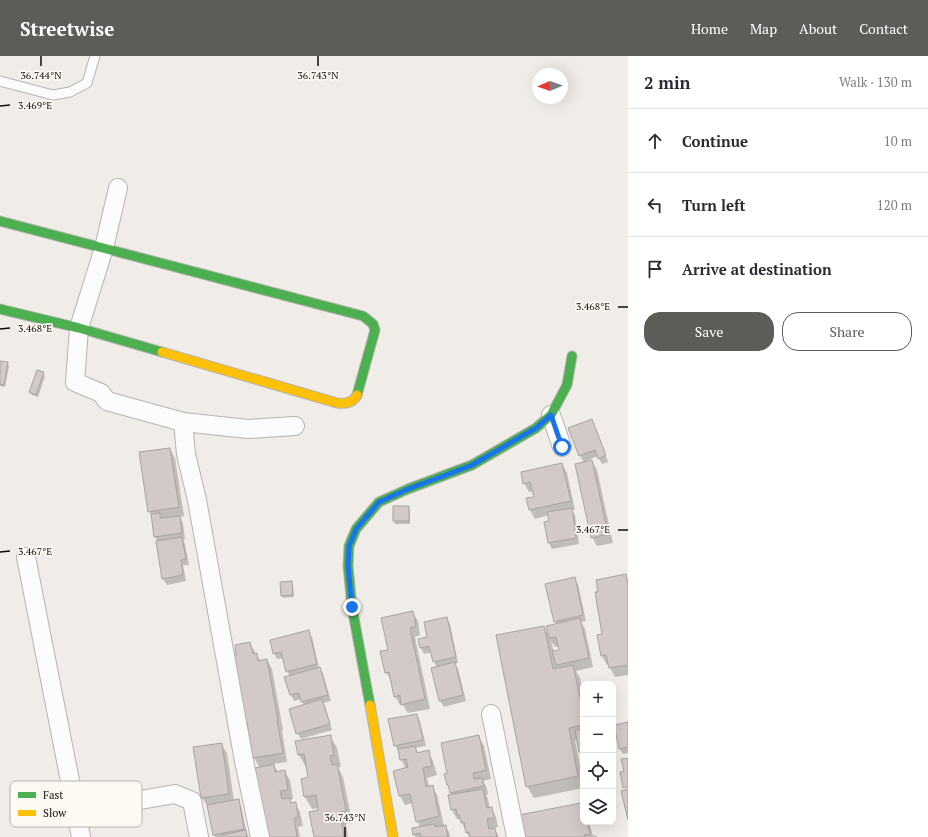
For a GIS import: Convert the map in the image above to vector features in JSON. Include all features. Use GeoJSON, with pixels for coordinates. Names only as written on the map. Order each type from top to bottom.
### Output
{"type":"FeatureCollection","features":[{"type":"Feature","properties":{"kind":"street"},"geometry":{"type":"LineString","coordinates":[[118,188],[104,248],[79,328],[76,382],[101,394],[107,401],[183,422],[248,429],[295,426]]}},
{"type":"Feature","properties":{"kind":"street"},"geometry":{"type":"LineString","coordinates":[[0,221],[363,316],[373,324],[375,330],[356,397],[351,402],[345,404],[337,403],[79,328],[0,309]]}},
{"type":"Feature","properties":{"kind":"street"},"geometry":{"type":"LineString","coordinates":[[393,837],[352,607],[348,566],[349,546],[356,529],[379,502],[408,489],[472,465],[536,428],[551,415],[567,385],[572,356]]}},
{"type":"Feature","properties":{"kind":"street"},"geometry":{"type":"LineString","coordinates":[[551,415],[562,447]]}},
{"type":"Feature","properties":{"kind":"street"},"geometry":{"type":"LineString","coordinates":[[183,422],[186,454],[197,500],[241,745],[260,837]]}},
{"type":"Feature","properties":{"kind":"street"},"geometry":{"type":"LineString","coordinates":[[26,557],[71,781]]}},
{"type":"Feature","properties":{"kind":"street"},"geometry":{"type":"LineString","coordinates":[[491,714],[516,837]]}},
{"type":"Feature","properties":{"kind":"street"},"geometry":{"type":"LineString","coordinates":[[142,800],[176,794],[192,801],[199,837]]}},
{"type":"Feature","properties":{"kind":"street"},"geometry":{"type":"LineString","coordinates":[[79,827],[81,837]]}},
{"type":"Feature","properties":{"kind":"lane"},"geometry":{"type":"LineString","coordinates":[[0,81],[53,95],[70,92],[88,83],[95,56]]}},
{"type":"Feature","properties":{"kind":"building"},"geometry":{"type":"Polygon","coordinates":[[[0,361],[8,362],[4,385],[0,384],[0,361]]]}},
{"type":"Feature","properties":{"kind":"building"},"geometry":{"type":"Polygon","coordinates":[[[37,370],[44,372],[36,395],[29,392],[37,370]]]}},
{"type":"Feature","properties":{"kind":"building"},"geometry":{"type":"Polygon","coordinates":[[[592,419],[606,455],[598,459],[595,450],[579,456],[568,428],[592,419]]]}},
{"type":"Feature","properties":{"kind":"building"},"geometry":{"type":"Polygon","coordinates":[[[170,448],[179,507],[148,512],[139,452],[170,448]]]}},
{"type":"Feature","properties":{"kind":"building"},"geometry":{"type":"Polygon","coordinates":[[[592,460],[608,534],[591,538],[575,464],[592,460]]]}},
{"type":"Feature","properties":{"kind":"building"},"geometry":{"type":"Polygon","coordinates":[[[562,463],[571,501],[529,510],[526,498],[534,497],[530,482],[523,484],[521,472],[562,463]]]}},
{"type":"Feature","properties":{"kind":"building"},"geometry":{"type":"Polygon","coordinates":[[[393,506],[409,506],[409,521],[393,521],[393,506]]]}},
{"type":"Feature","properties":{"kind":"building"},"geometry":{"type":"Polygon","coordinates":[[[572,508],[576,538],[548,543],[544,522],[549,521],[547,512],[572,508]]]}},
{"type":"Feature","properties":{"kind":"building"},"geometry":{"type":"Polygon","coordinates":[[[160,513],[160,518],[180,516],[182,533],[154,537],[151,514],[160,513]]]}},
{"type":"Feature","properties":{"kind":"building"},"geometry":{"type":"Polygon","coordinates":[[[182,537],[186,559],[181,560],[183,575],[162,579],[156,541],[182,537]]]}},
{"type":"Feature","properties":{"kind":"building"},"geometry":{"type":"Polygon","coordinates":[[[626,574],[628,585],[628,665],[609,668],[606,655],[601,656],[597,635],[602,634],[595,592],[598,592],[596,580],[626,574]]]}},
{"type":"Feature","properties":{"kind":"building"},"geometry":{"type":"Polygon","coordinates":[[[575,577],[583,615],[554,622],[545,584],[575,577]]]}},
{"type":"Feature","properties":{"kind":"building"},"geometry":{"type":"Polygon","coordinates":[[[292,581],[293,595],[281,596],[280,582],[292,581]]]}},
{"type":"Feature","properties":{"kind":"building"},"geometry":{"type":"Polygon","coordinates":[[[413,611],[416,626],[410,628],[425,699],[401,705],[400,695],[394,697],[389,672],[385,673],[380,651],[388,650],[381,618],[413,611]]]}},
{"type":"Feature","properties":{"kind":"building"},"geometry":{"type":"Polygon","coordinates":[[[447,617],[456,657],[433,662],[429,646],[420,648],[418,639],[427,637],[424,622],[447,617]]]}},
{"type":"Feature","properties":{"kind":"building"},"geometry":{"type":"Polygon","coordinates":[[[580,618],[589,658],[556,665],[552,651],[559,650],[556,637],[549,638],[546,626],[580,618]]]}},
{"type":"Feature","properties":{"kind":"building"},"geometry":{"type":"Polygon","coordinates":[[[544,626],[553,669],[573,665],[580,698],[580,726],[569,728],[578,776],[526,787],[496,635],[544,626]]]}},
{"type":"Feature","properties":{"kind":"building"},"geometry":{"type":"Polygon","coordinates":[[[309,630],[317,664],[286,672],[281,652],[273,654],[270,640],[309,630]]]}},
{"type":"Feature","properties":{"kind":"building"},"geometry":{"type":"Polygon","coordinates":[[[250,642],[253,654],[257,653],[258,661],[267,659],[283,753],[253,758],[247,722],[241,724],[229,656],[236,655],[235,645],[250,642]]]}},
{"type":"Feature","properties":{"kind":"building"},"geometry":{"type":"Polygon","coordinates":[[[455,662],[463,695],[439,701],[431,668],[455,662]]]}},
{"type":"Feature","properties":{"kind":"building"},"geometry":{"type":"Polygon","coordinates":[[[320,667],[328,695],[301,702],[299,693],[290,695],[284,677],[320,667]]]}},
{"type":"Feature","properties":{"kind":"building"},"geometry":{"type":"Polygon","coordinates":[[[322,699],[330,724],[296,734],[289,709],[322,699]]]}},
{"type":"Feature","properties":{"kind":"building"},"geometry":{"type":"Polygon","coordinates":[[[417,714],[423,740],[394,746],[388,719],[417,714]]]}},
{"type":"Feature","properties":{"kind":"building"},"geometry":{"type":"Polygon","coordinates":[[[628,722],[628,747],[619,749],[616,735],[616,725],[628,722]]]}},
{"type":"Feature","properties":{"kind":"building"},"geometry":{"type":"Polygon","coordinates":[[[580,729],[580,752],[579,752],[575,730],[580,729]]]}},
{"type":"Feature","properties":{"kind":"building"},"geometry":{"type":"Polygon","coordinates":[[[331,735],[334,755],[330,756],[332,765],[337,764],[346,811],[340,812],[344,837],[314,837],[309,812],[318,810],[316,795],[304,797],[301,779],[308,777],[304,754],[298,755],[295,741],[331,735]]]}},
{"type":"Feature","properties":{"kind":"building"},"geometry":{"type":"Polygon","coordinates":[[[479,735],[486,770],[473,773],[474,779],[482,778],[484,786],[450,793],[444,774],[447,773],[441,743],[479,735]]]}},
{"type":"Feature","properties":{"kind":"building"},"geometry":{"type":"Polygon","coordinates":[[[222,743],[229,794],[201,798],[193,747],[222,743]]]}},
{"type":"Feature","properties":{"kind":"building"},"geometry":{"type":"Polygon","coordinates":[[[415,746],[417,753],[429,750],[432,766],[423,768],[426,787],[433,785],[439,816],[416,822],[410,794],[399,796],[393,771],[408,767],[406,759],[400,760],[398,749],[415,746]]]}},
{"type":"Feature","properties":{"kind":"building"},"geometry":{"type":"Polygon","coordinates":[[[628,758],[628,787],[623,788],[620,772],[624,771],[621,759],[628,758]]]}},
{"type":"Feature","properties":{"kind":"building"},"geometry":{"type":"Polygon","coordinates":[[[274,764],[275,772],[285,770],[288,790],[280,791],[282,799],[290,798],[291,803],[296,802],[298,817],[294,818],[297,837],[265,837],[265,822],[255,768],[274,764]]]}},
{"type":"Feature","properties":{"kind":"building"},"geometry":{"type":"Polygon","coordinates":[[[483,789],[487,808],[492,807],[494,818],[487,819],[489,829],[495,828],[497,837],[470,837],[469,832],[466,833],[464,822],[461,823],[459,815],[457,815],[456,809],[451,810],[448,795],[483,789]]]}},
{"type":"Feature","properties":{"kind":"building"},"geometry":{"type":"Polygon","coordinates":[[[628,789],[628,820],[621,791],[628,789]]]}},
{"type":"Feature","properties":{"kind":"building"},"geometry":{"type":"Polygon","coordinates":[[[239,799],[244,829],[213,835],[207,805],[239,799]]]}},
{"type":"Feature","properties":{"kind":"building"},"geometry":{"type":"Polygon","coordinates":[[[580,803],[580,825],[588,825],[590,834],[584,835],[585,837],[524,837],[519,815],[580,803]]]}},
{"type":"Feature","properties":{"kind":"building"},"geometry":{"type":"Polygon","coordinates":[[[434,824],[435,827],[446,825],[448,837],[421,837],[420,833],[413,835],[412,828],[434,824]]]}},
{"type":"Feature","properties":{"kind":"building"},"geometry":{"type":"Polygon","coordinates":[[[246,830],[247,837],[222,837],[222,835],[246,830]]]}},
{"type":"Feature","properties":{"kind":"traffic: fast"},"geometry":{"type":"LineString","coordinates":[[0,221],[363,316],[373,324],[375,330],[357,395]]}},
{"type":"Feature","properties":{"kind":"traffic: fast"},"geometry":{"type":"LineString","coordinates":[[0,309],[79,328],[162,352]]}},
{"type":"Feature","properties":{"kind":"traffic: fast"},"geometry":{"type":"LineString","coordinates":[[370,705],[352,607],[348,566],[349,546],[356,529],[379,502],[408,489],[472,465],[536,428],[551,415],[567,385],[572,356]]}},
{"type":"Feature","properties":{"kind":"traffic: slow"},"geometry":{"type":"LineString","coordinates":[[162,352],[337,403],[348,402],[353,400],[357,395]]}},
{"type":"Feature","properties":{"kind":"traffic: slow"},"geometry":{"type":"LineString","coordinates":[[370,705],[393,837]]}},
{"type":"Feature","properties":{"kind":"route"},"geometry":{"type":"LineString","coordinates":[[352,607],[348,566],[349,546],[356,529],[379,502],[408,489],[472,465],[536,428],[551,415],[562,447]]}}]}
